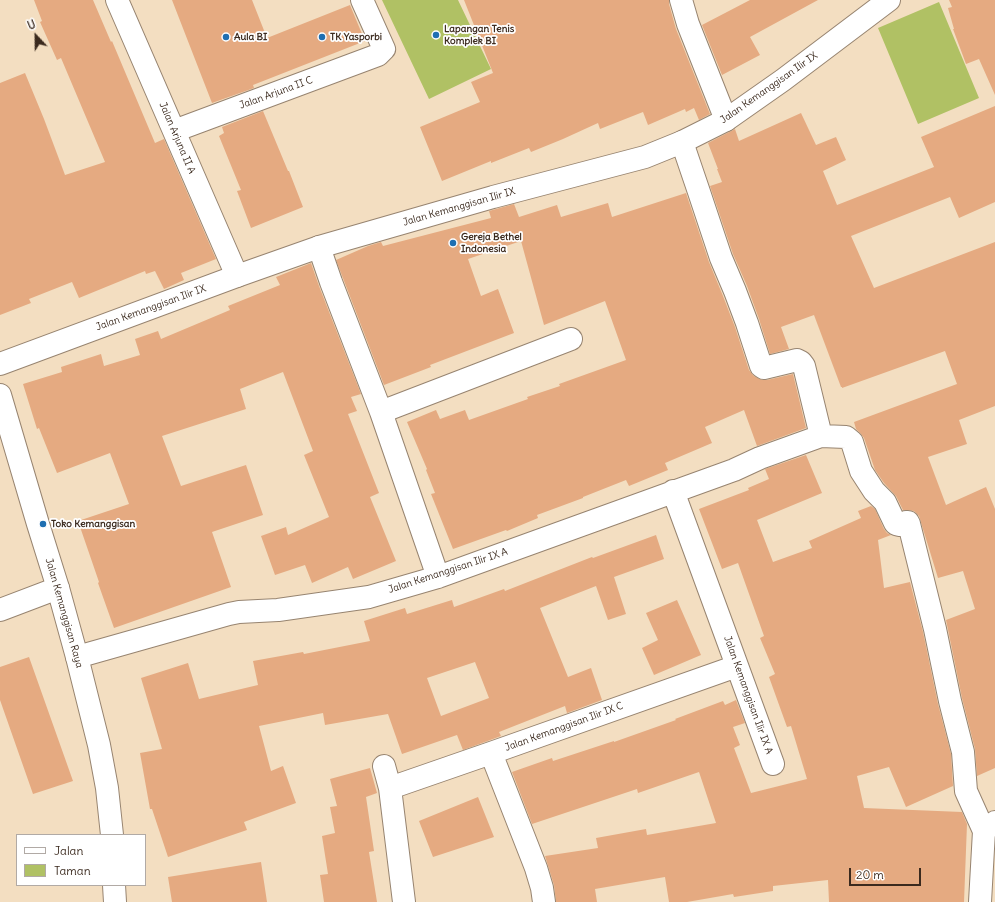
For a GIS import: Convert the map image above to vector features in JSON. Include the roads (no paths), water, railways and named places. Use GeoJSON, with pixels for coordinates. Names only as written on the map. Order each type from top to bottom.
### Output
{"type":"FeatureCollection","features":[{"type":"Feature","properties":{"kind":"street","name":"Jalan Arjuna II A"},"geometry":{"type":"LineString","coordinates":[[117,0],[237,276]]}},
{"type":"Feature","properties":{"kind":"street","name":"Jalan Arjuna II C"},"geometry":{"type":"LineString","coordinates":[[174,131],[378,55],[384,50],[362,0]]}},
{"type":"Feature","properties":{"kind":"street"},"geometry":{"type":"LineString","coordinates":[[681,0],[688,24],[726,120]]}},
{"type":"Feature","properties":{"kind":"street","name":"Jalan Kemanggisan Ilir IX"},"geometry":{"type":"LineString","coordinates":[[0,364],[319,247],[493,197],[645,157],[682,142],[726,120],[783,80],[889,0]]}},
{"type":"Feature","properties":{"kind":"street"},"geometry":{"type":"LineString","coordinates":[[682,142],[721,258],[745,317],[761,366],[764,368],[797,360],[801,362],[804,366],[821,436],[846,437],[852,442],[861,471],[874,491],[885,502],[895,523],[900,525],[908,522],[909,524],[936,629],[950,701],[963,752],[966,792],[990,827],[980,902]]}},
{"type":"Feature","properties":{"kind":"street"},"geometry":{"type":"LineString","coordinates":[[319,247],[381,412],[438,577]]}},
{"type":"Feature","properties":{"kind":"street"},"geometry":{"type":"LineString","coordinates":[[381,412],[571,339]]}},
{"type":"Feature","properties":{"kind":"street","name":"Jalan Kemanggisan Raya"},"geometry":{"type":"LineString","coordinates":[[0,395],[58,588],[77,657],[99,745],[107,788],[112,834]]}},
{"type":"Feature","properties":{"kind":"street","name":"Jalan Kemanggisan Ilir IX A"},"geometry":{"type":"LineString","coordinates":[[77,657],[229,614],[278,610],[369,597],[438,577],[734,470],[760,458],[821,436]]}},
{"type":"Feature","properties":{"kind":"street","name":"Jalan Kemanggisan Ilir IX A"},"geometry":{"type":"LineString","coordinates":[[673,492],[773,764]]}},
{"type":"Feature","properties":{"kind":"street"},"geometry":{"type":"LineString","coordinates":[[0,610],[58,588]]}},
{"type":"Feature","properties":{"kind":"street","name":"Jalan Kemanggisan Ilir IX C"},"geometry":{"type":"LineString","coordinates":[[390,788],[737,666]]}},
{"type":"Feature","properties":{"kind":"street"},"geometry":{"type":"LineString","coordinates":[[492,753],[536,868],[542,888],[544,902]]}},
{"type":"Feature","properties":{"kind":"street"},"geometry":{"type":"LineString","coordinates":[[384,766],[390,788],[404,902]]}},
{"type":"Feature","properties":{"kind":"street"},"geometry":{"type":"LineString","coordinates":[[114,886],[115,902]]}},
{"type":"Feature","properties":{"kind":"place","name":"Lapangan Tenis Komplek BI"},"geometry":{"type":"Point","coordinates":[436,35]}},
{"type":"Feature","properties":{"kind":"place","name":"Aula BI"},"geometry":{"type":"Point","coordinates":[226,37]}},
{"type":"Feature","properties":{"kind":"place","name":"TK Yasporbi"},"geometry":{"type":"Point","coordinates":[322,37]}},
{"type":"Feature","properties":{"kind":"place","name":"Gereja Bethel Indonesia"},"geometry":{"type":"Point","coordinates":[453,243]}},
{"type":"Feature","properties":{"kind":"place","name":"Toko Kemanggisan"},"geometry":{"type":"Point","coordinates":[43,524]}}]}
